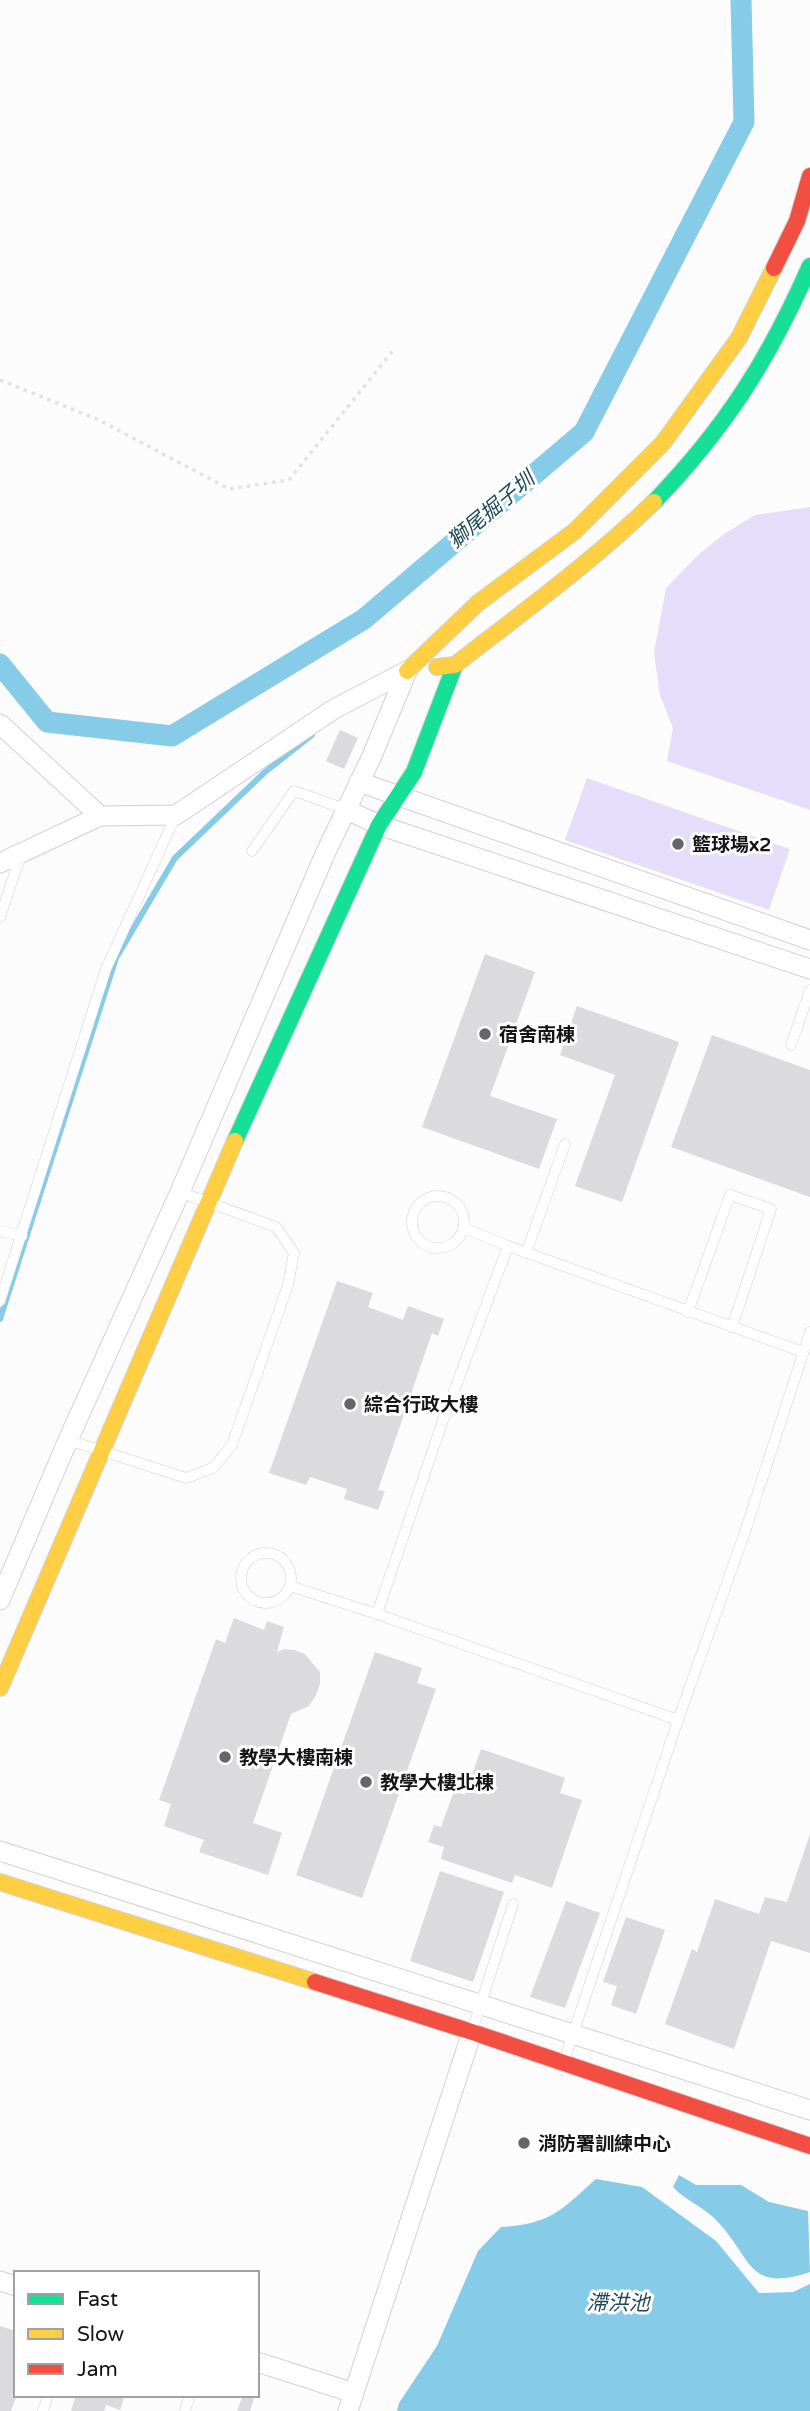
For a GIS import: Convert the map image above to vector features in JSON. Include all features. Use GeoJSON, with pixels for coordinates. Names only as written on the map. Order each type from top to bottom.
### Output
{"type":"FeatureCollection","features":[{"type":"Feature","properties":{"kind":"street"},"geometry":{"type":"LineString","coordinates":[[0,863],[100,816],[176,815],[334,709],[407,671],[478,603],[575,531],[663,443],[740,338],[797,221],[810,176]]}},
{"type":"Feature","properties":{"kind":"street"},"geometry":{"type":"LineString","coordinates":[[407,671],[454,665],[581,568],[665,491],[719,427],[761,365],[810,266]]}},
{"type":"Feature","properties":{"kind":"street"},"geometry":{"type":"LineString","coordinates":[[0,1688],[207,1202],[379,825],[414,772],[454,665]]}},
{"type":"Feature","properties":{"kind":"street"},"geometry":{"type":"LineString","coordinates":[[0,1600],[407,671]]}},
{"type":"Feature","properties":{"kind":"street"},"geometry":{"type":"LineString","coordinates":[[0,724],[100,816]]}},
{"type":"Feature","properties":{"kind":"street"},"geometry":{"type":"LineString","coordinates":[[359,782],[810,940]]}},
{"type":"Feature","properties":{"kind":"street"},"geometry":{"type":"LineString","coordinates":[[345,809],[379,825],[810,969]]}},
{"type":"Feature","properties":{"kind":"street"},"geometry":{"type":"LineString","coordinates":[[0,1851],[810,2110]]}},
{"type":"Feature","properties":{"kind":"street"},"geometry":{"type":"LineString","coordinates":[[0,1882],[471,2032],[810,2146]]}},
{"type":"Feature","properties":{"kind":"street"},"geometry":{"type":"LineString","coordinates":[[259,2363],[351,2402],[471,2032]]}},
{"type":"Feature","properties":{"kind":"lane"},"geometry":{"type":"LineString","coordinates":[[252,851],[294,791],[345,809]]}},
{"type":"Feature","properties":{"kind":"lane"},"geometry":{"type":"LineString","coordinates":[[0,1301],[106,969],[176,815]]}},
{"type":"Feature","properties":{"kind":"lane"},"geometry":{"type":"LineString","coordinates":[[0,917],[22,853]]}},
{"type":"Feature","properties":{"kind":"lane"},"geometry":{"type":"LineString","coordinates":[[790,1045],[810,990]]}},
{"type":"Feature","properties":{"kind":"lane"},"geometry":{"type":"LineString","coordinates":[[526,1253],[565,1144]]}},
{"type":"Feature","properties":{"kind":"lane"},"geometry":{"type":"LineString","coordinates":[[68,1440],[186,1478],[213,1468],[232,1445],[288,1285],[294,1253],[276,1227],[180,1192]]}},
{"type":"Feature","properties":{"kind":"lane"},"geometry":{"type":"LineString","coordinates":[[434,1195],[452,1198],[464,1213],[464,1228],[452,1245],[434,1249],[418,1240],[411,1222],[418,1204],[434,1195]]}},
{"type":"Feature","properties":{"kind":"lane"},"geometry":{"type":"LineString","coordinates":[[688,1312],[730,1195],[771,1209],[732,1327]]}},
{"type":"Feature","properties":{"kind":"lane"},"geometry":{"type":"LineString","coordinates":[[464,1228],[508,1247],[803,1352]]}},
{"type":"Feature","properties":{"kind":"lane"},"geometry":{"type":"LineString","coordinates":[[0,1231],[22,1236]]}},
{"type":"Feature","properties":{"kind":"lane"},"geometry":{"type":"LineString","coordinates":[[377,1614],[441,1426],[508,1247]]}},
{"type":"Feature","properties":{"kind":"lane"},"geometry":{"type":"LineString","coordinates":[[563,2062],[678,1720],[745,1532],[810,1332]]}},
{"type":"Feature","properties":{"kind":"lane"},"geometry":{"type":"LineString","coordinates":[[262,1553],[280,1556],[290,1570],[290,1586],[278,1601],[261,1603],[246,1594],[240,1577],[247,1561],[262,1553]]}},
{"type":"Feature","properties":{"kind":"lane"},"geometry":{"type":"LineString","coordinates":[[290,1586],[678,1720]]}},
{"type":"Feature","properties":{"kind":"lane"},"geometry":{"type":"LineString","coordinates":[[471,2032],[513,1904]]}},
{"type":"Feature","properties":{"kind":"path"},"geometry":{"type":"LineString","coordinates":[[0,380],[99,420],[229,489],[289,480],[395,348]]}},
{"type":"Feature","properties":{"kind":"shaded area"},"geometry":{"type":"Polygon","coordinates":[[[810,507],[810,810],[667,761],[673,728],[660,695],[654,653],[666,588],[698,555],[724,534],[755,515],[810,507]]]}},
{"type":"Feature","properties":{"kind":"shaded area","name":"籃球場x2"},"geometry":{"type":"Polygon","coordinates":[[[587,778],[790,849],[769,910],[565,840],[587,778]]]}},
{"type":"Feature","properties":{"kind":"water"},"geometry":{"type":"Polygon","coordinates":[[[679,2175],[696,2185],[741,2185],[769,2202],[808,2211],[810,2272],[774,2278],[753,2269],[717,2221],[673,2187],[679,2175]]]}},
{"type":"Feature","properties":{"kind":"water","name":"滯洪池"},"geometry":{"type":"Polygon","coordinates":[[[596,2179],[642,2187],[716,2241],[759,2293],[793,2292],[810,2284],[810,2411],[397,2411],[399,2403],[437,2346],[478,2251],[501,2227],[532,2223],[554,2214],[596,2179]]]}},
{"type":"Feature","properties":{"kind":"building"},"geometry":{"type":"Polygon","coordinates":[[[340,730],[358,738],[344,769],[326,761],[340,730]]]}},
{"type":"Feature","properties":{"kind":"building","name":"宿舍南棟"},"geometry":{"type":"Polygon","coordinates":[[[485,954],[535,972],[490,1096],[557,1119],[539,1169],[422,1127],[485,954]]]}},
{"type":"Feature","properties":{"kind":"building"},"geometry":{"type":"Polygon","coordinates":[[[577,1006],[679,1042],[622,1202],[575,1186],[615,1075],[560,1055],[577,1006]]]}},
{"type":"Feature","properties":{"kind":"building"},"geometry":{"type":"Polygon","coordinates":[[[712,1035],[810,1070],[810,1197],[671,1147],[712,1035]]]}},
{"type":"Feature","properties":{"kind":"building","name":"綜合行政大樓"},"geometry":{"type":"Polygon","coordinates":[[[337,1281],[373,1293],[368,1307],[403,1320],[408,1306],[444,1319],[438,1336],[432,1333],[378,1490],[385,1491],[378,1510],[344,1499],[347,1489],[310,1477],[306,1485],[269,1473],[337,1281]]]}},
{"type":"Feature","properties":{"kind":"building","name":"教學大樓南棟"},"geometry":{"type":"Polygon","coordinates":[[[234,1618],[264,1630],[267,1621],[284,1627],[277,1652],[284,1649],[305,1654],[320,1672],[320,1684],[309,1706],[291,1714],[253,1823],[282,1833],[268,1875],[199,1852],[204,1840],[164,1826],[171,1804],[159,1800],[216,1639],[225,1643],[234,1618]]]}},
{"type":"Feature","properties":{"kind":"building","name":"教學大樓北棟"},"geometry":{"type":"Polygon","coordinates":[[[375,1652],[422,1668],[417,1683],[436,1689],[362,1898],[296,1875],[375,1652]]]}},
{"type":"Feature","properties":{"kind":"building"},"geometry":{"type":"Polygon","coordinates":[[[481,1749],[565,1778],[560,1793],[582,1800],[552,1888],[515,1875],[512,1883],[441,1859],[444,1847],[428,1842],[434,1825],[441,1827],[454,1791],[465,1795],[481,1749]]]}},
{"type":"Feature","properties":{"kind":"building"},"geometry":{"type":"Polygon","coordinates":[[[810,1834],[810,1953],[771,1941],[734,2049],[665,2024],[692,1949],[697,1952],[715,1899],[759,1914],[765,1897],[787,1902],[810,1834]]]}},
{"type":"Feature","properties":{"kind":"building"},"geometry":{"type":"Polygon","coordinates":[[[440,1871],[504,1892],[473,1982],[410,1961],[440,1871]]]}},
{"type":"Feature","properties":{"kind":"building"},"geometry":{"type":"Polygon","coordinates":[[[566,1901],[600,1913],[565,2008],[530,1997],[566,1901]]]}},
{"type":"Feature","properties":{"kind":"building"},"geometry":{"type":"Polygon","coordinates":[[[626,1917],[665,1930],[636,2014],[611,2005],[617,1986],[603,1982],[626,1917]]]}},
{"type":"Feature","properties":{"kind":"building"},"geometry":{"type":"Polygon","coordinates":[[[0,2326],[14,2330],[14,2397],[16,2397],[11,2411],[0,2411],[0,2326]]]}},
{"type":"Feature","properties":{"kind":"building"},"geometry":{"type":"Polygon","coordinates":[[[75,2397],[124,2397],[120,2410],[106,2405],[104,2411],[71,2411],[75,2397]]]}},
{"type":"Feature","properties":{"kind":"building"},"geometry":{"type":"Polygon","coordinates":[[[242,2397],[254,2397],[250,2411],[237,2411],[242,2397]]]}},
{"type":"Feature","properties":{"kind":"waterway","name":"獅尾掘子圳"},"geometry":{"type":"LineString","coordinates":[[0,664],[47,722],[172,736],[364,619],[584,432],[744,122],[741,0]]}},
{"type":"Feature","properties":{"kind":"waterway"},"geometry":{"type":"LineString","coordinates":[[0,1319],[116,958],[175,858],[265,772],[312,735]]}},
{"type":"Feature","properties":{"kind":"traffic: fast"},"geometry":{"type":"LineString","coordinates":[[654,502],[703,447],[743,392],[778,332],[810,266]]}},
{"type":"Feature","properties":{"kind":"traffic: fast"},"geometry":{"type":"LineString","coordinates":[[235,1141],[379,825],[414,772],[455,665]]}},
{"type":"Feature","properties":{"kind":"traffic: slow"},"geometry":{"type":"LineString","coordinates":[[407,671],[478,603],[575,531],[663,443],[739,338],[774,268]]}},
{"type":"Feature","properties":{"kind":"traffic: slow"},"geometry":{"type":"LineString","coordinates":[[437,667],[455,665],[582,566],[654,502]]}},
{"type":"Feature","properties":{"kind":"traffic: slow"},"geometry":{"type":"LineString","coordinates":[[0,1688],[235,1141]]}},
{"type":"Feature","properties":{"kind":"traffic: slow"},"geometry":{"type":"LineString","coordinates":[[0,1882],[315,1982]]}},
{"type":"Feature","properties":{"kind":"traffic: jam"},"geometry":{"type":"LineString","coordinates":[[774,268],[797,221],[810,176]]}},
{"type":"Feature","properties":{"kind":"traffic: jam"},"geometry":{"type":"LineString","coordinates":[[315,1982],[810,2146]]}},
{"type":"Feature","properties":{"kind":"place","name":"籃球場x2"},"geometry":{"type":"Point","coordinates":[678,844]}},
{"type":"Feature","properties":{"kind":"place","name":"宿舍南棟"},"geometry":{"type":"Point","coordinates":[485,1034]}},
{"type":"Feature","properties":{"kind":"place","name":"綜合行政大樓"},"geometry":{"type":"Point","coordinates":[350,1404]}},
{"type":"Feature","properties":{"kind":"place","name":"教學大樓南棟"},"geometry":{"type":"Point","coordinates":[225,1757]}},
{"type":"Feature","properties":{"kind":"place","name":"教學大樓北棟"},"geometry":{"type":"Point","coordinates":[366,1782]}},
{"type":"Feature","properties":{"kind":"place","name":"消防署訓練中心"},"geometry":{"type":"Point","coordinates":[524,2143]}}]}
